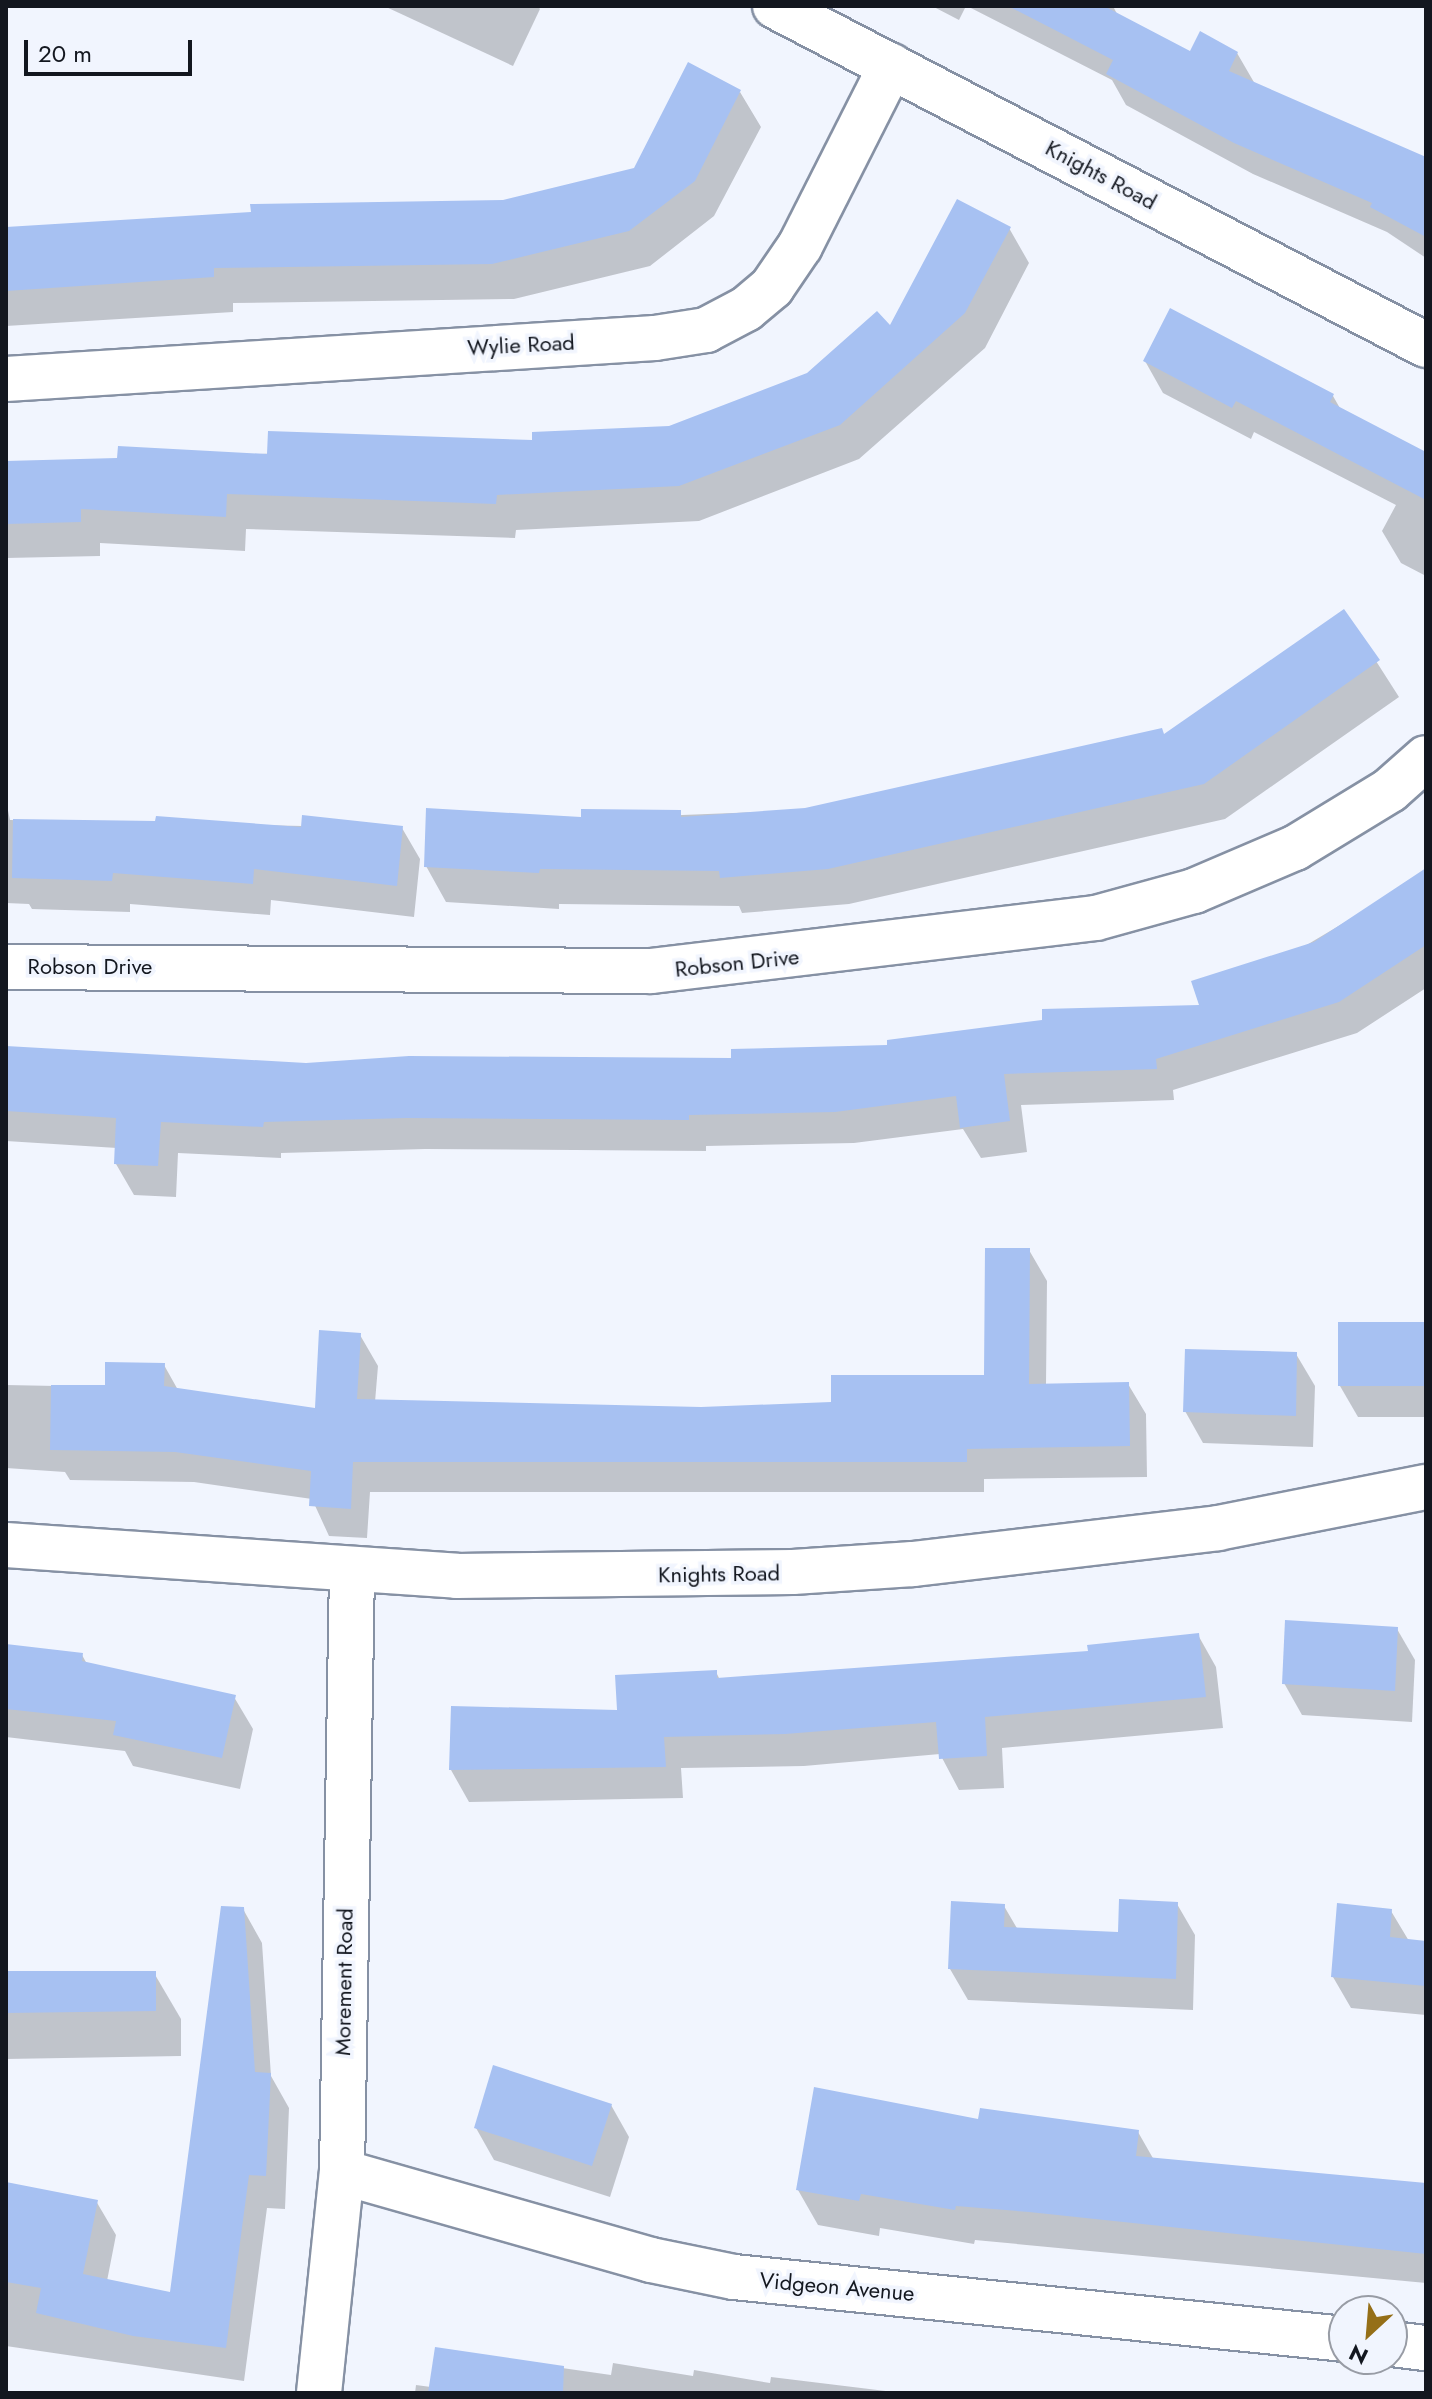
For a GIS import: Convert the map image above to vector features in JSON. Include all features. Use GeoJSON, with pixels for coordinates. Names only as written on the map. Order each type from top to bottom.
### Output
{"type":"FeatureCollection","features":[{"type":"Feature","properties":{"kind":"street","name":"Knights Road"},"geometry":{"type":"LineString","coordinates":[[775,6],[1426,345]]}},
{"type":"Feature","properties":{"kind":"street","name":"Wylie Road"},"geometry":{"type":"LineString","coordinates":[[6,379],[655,338],[706,330],[746,309],[772,287],[800,246],[891,66]]}},
{"type":"Feature","properties":{"kind":"street","name":"Robson Drive"},"geometry":{"type":"LineString","coordinates":[[6,967],[651,971],[1096,918],[1194,891],[1295,848],[1390,790],[1426,758]]}},
{"type":"Feature","properties":{"kind":"street","name":"Knights Road"},"geometry":{"type":"LineString","coordinates":[[6,1545],[457,1576],[629,1576],[913,1564],[1218,1528],[1426,1487]]}},
{"type":"Feature","properties":{"kind":"street","name":"Morement Road"},"geometry":{"type":"LineString","coordinates":[[319,2393],[342,2172],[352,1569]]}},
{"type":"Feature","properties":{"kind":"street","name":"Vidgeon Avenue"},"geometry":{"type":"LineString","coordinates":[[342,2172],[636,2256],[734,2277],[1328,2337]]}},
{"type":"Feature","properties":{"kind":"building"},"geometry":{"type":"Polygon","coordinates":[[[1008,6],[1104,6],[1190,51],[1200,31],[1238,52],[1229,71],[1426,157],[1426,237],[1370,207],[1372,203],[1234,143],[1106,74],[1113,60],[1008,6]]]}},
{"type":"Feature","properties":{"kind":"building"},"geometry":{"type":"Polygon","coordinates":[[[688,62],[741,90],[695,181],[629,231],[492,264],[214,268],[214,277],[6,291],[6,227],[251,212],[250,204],[503,200],[634,168],[688,62]]]}},
{"type":"Feature","properties":{"kind":"building"},"geometry":{"type":"Polygon","coordinates":[[[957,199],[1011,227],[965,313],[840,425],[679,486],[497,495],[496,504],[227,494],[226,517],[81,509],[81,522],[6,524],[6,461],[117,458],[118,446],[267,454],[268,431],[532,440],[532,432],[669,426],[807,373],[877,311],[890,325],[957,199]]]}},
{"type":"Feature","properties":{"kind":"building"},"geometry":{"type":"Polygon","coordinates":[[[1170,308],[1334,394],[1330,402],[1426,452],[1426,500],[1236,401],[1232,408],[1143,361],[1170,308]]]}},
{"type":"Feature","properties":{"kind":"building"},"geometry":{"type":"Polygon","coordinates":[[[1344,609],[1380,660],[1204,784],[828,869],[720,878],[719,871],[540,869],[539,873],[424,867],[426,808],[581,817],[581,809],[681,810],[681,817],[805,808],[1162,728],[1164,734],[1344,609]]]}},
{"type":"Feature","properties":{"kind":"building"},"geometry":{"type":"Polygon","coordinates":[[[302,815],[403,826],[397,886],[254,869],[253,884],[113,873],[112,881],[12,878],[13,819],[155,821],[156,816],[301,827],[302,815]]]}},
{"type":"Feature","properties":{"kind":"building"},"geometry":{"type":"Polygon","coordinates":[[[1426,868],[1426,945],[1339,1002],[1156,1059],[1157,1069],[1004,1074],[1010,1121],[960,1128],[956,1096],[835,1112],[689,1115],[689,1120],[406,1118],[264,1122],[263,1127],[161,1122],[158,1166],[114,1164],[116,1118],[6,1111],[6,1046],[306,1063],[409,1056],[731,1058],[731,1049],[887,1045],[887,1040],[1042,1020],[1042,1009],[1199,1005],[1191,981],[1314,942],[1426,868]]]}},
{"type":"Feature","properties":{"kind":"building"},"geometry":{"type":"Polygon","coordinates":[[[985,1248],[1030,1248],[1029,1384],[1129,1382],[1130,1446],[967,1449],[967,1462],[353,1462],[351,1509],[309,1506],[311,1471],[175,1452],[50,1450],[51,1385],[105,1385],[105,1362],[165,1363],[164,1386],[315,1408],[319,1330],[361,1333],[357,1399],[701,1407],[831,1402],[831,1375],[984,1375],[985,1248]]]}},
{"type":"Feature","properties":{"kind":"building"},"geometry":{"type":"Polygon","coordinates":[[[1338,1322],[1426,1322],[1426,1386],[1338,1386],[1338,1322]]]}},
{"type":"Feature","properties":{"kind":"building"},"geometry":{"type":"Polygon","coordinates":[[[1185,1349],[1297,1352],[1296,1416],[1183,1412],[1185,1349]]]}},
{"type":"Feature","properties":{"kind":"building"},"geometry":{"type":"Polygon","coordinates":[[[1285,1620],[1398,1627],[1395,1691],[1282,1684],[1285,1620]]]}},
{"type":"Feature","properties":{"kind":"building"},"geometry":{"type":"Polygon","coordinates":[[[1199,1633],[1206,1697],[985,1717],[987,1756],[939,1759],[936,1722],[785,1734],[664,1737],[666,1767],[449,1770],[451,1706],[617,1710],[615,1675],[717,1670],[717,1678],[1088,1651],[1087,1645],[1199,1633]]]}},
{"type":"Feature","properties":{"kind":"building"},"geometry":{"type":"Polygon","coordinates":[[[6,1644],[83,1653],[82,1661],[236,1695],[222,1758],[113,1735],[116,1721],[6,1709],[6,1644]]]}},
{"type":"Feature","properties":{"kind":"building"},"geometry":{"type":"Polygon","coordinates":[[[1119,1899],[1178,1902],[1176,1979],[948,1969],[951,1901],[1005,1904],[1004,1927],[1118,1932],[1119,1899]]]}},
{"type":"Feature","properties":{"kind":"building"},"geometry":{"type":"Polygon","coordinates":[[[1337,1903],[1392,1909],[1390,1937],[1426,1941],[1426,1986],[1331,1977],[1337,1903]]]}},
{"type":"Feature","properties":{"kind":"building"},"geometry":{"type":"Polygon","coordinates":[[[221,1906],[244,1907],[255,2072],[271,2073],[266,2176],[249,2175],[226,2348],[133,2336],[36,2313],[41,2288],[6,2282],[6,2182],[98,2200],[83,2274],[170,2292],[221,1906]]]}},
{"type":"Feature","properties":{"kind":"building"},"geometry":{"type":"Polygon","coordinates":[[[6,1971],[156,1971],[156,2011],[6,2013],[6,1971]]]}},
{"type":"Feature","properties":{"kind":"building"},"geometry":{"type":"Polygon","coordinates":[[[493,2065],[612,2104],[592,2166],[474,2128],[493,2065]]]}},
{"type":"Feature","properties":{"kind":"building"},"geometry":{"type":"Polygon","coordinates":[[[814,2087],[978,2119],[980,2108],[1139,2130],[1136,2156],[1426,2183],[1426,2254],[1029,2212],[956,2206],[955,2210],[861,2194],[859,2201],[796,2190],[814,2087]]]}},
{"type":"Feature","properties":{"kind":"building"},"geometry":{"type":"Polygon","coordinates":[[[435,2347],[564,2366],[563,2393],[428,2393],[435,2347]]]}}]}
